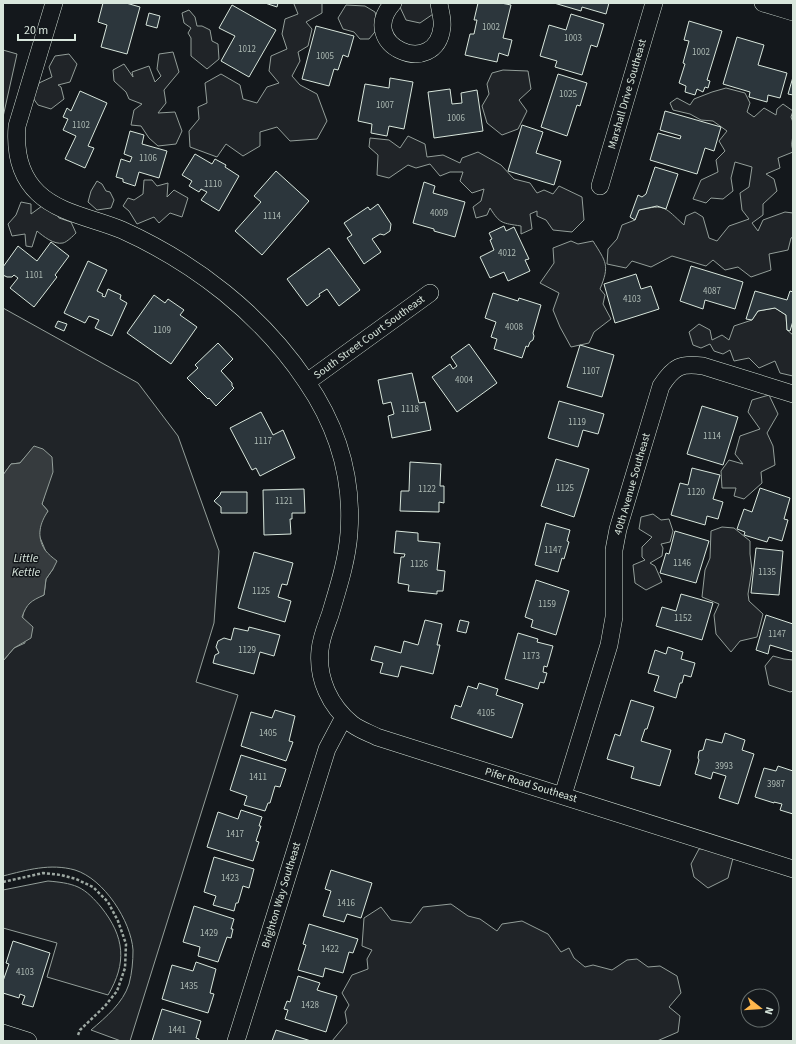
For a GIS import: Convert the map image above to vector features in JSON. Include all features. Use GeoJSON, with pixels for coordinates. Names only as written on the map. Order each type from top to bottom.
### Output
{"type":"FeatureCollection","features":[{"type":"Feature","properties":{"kind":"street","name":"Pifer Road Southeast"},"geometry":{"type":"LineString","coordinates":[[54,3],[17,126],[16,145],[18,160],[30,184],[44,199],[66,210],[120,229],[147,242],[205,277],[252,317],[274,340],[307,382],[322,407],[333,430],[344,465],[349,494],[349,533],[343,573],[320,649],[320,663],[322,680],[328,694],[344,717],[354,725],[377,737],[793,869]]}},
{"type":"Feature","properties":{"kind":"street"},"geometry":{"type":"LineString","coordinates":[[392,3],[388,8],[383,23],[386,36],[394,47],[401,52],[414,54],[427,51],[439,40],[443,26],[439,3]]}},
{"type":"Feature","properties":{"kind":"street","name":"Marshall Drive Southeast"},"geometry":{"type":"LineString","coordinates":[[600,186],[654,3]]}},
{"type":"Feature","properties":{"kind":"street"},"geometry":{"type":"LineString","coordinates":[[763,3],[793,12]]}},
{"type":"Feature","properties":{"kind":"street","name":"South Street Court Southeast"},"geometry":{"type":"LineString","coordinates":[[307,382],[430,293]]}},
{"type":"Feature","properties":{"kind":"street","name":"40th Avenue Southeast"},"geometry":{"type":"LineString","coordinates":[[563,795],[609,645],[614,617],[614,550],[618,529],[661,386],[669,374],[680,366],[691,365],[703,366],[793,394]]}},
{"type":"Feature","properties":{"kind":"street","name":"Brighton Way Southeast"},"geometry":{"type":"LineString","coordinates":[[236,1041],[327,749],[344,717]]}},
{"type":"Feature","properties":{"kind":"street"},"geometry":{"type":"LineString","coordinates":[[3,1033],[28,1041]]}},
{"type":"Feature","properties":{"kind":"path"},"geometry":{"type":"LineString","coordinates":[[3,882],[43,873],[61,875],[76,879],[93,887],[108,902],[118,921],[126,944],[125,968],[117,991],[105,1006],[80,1030],[78,1035]]}},
{"type":"Feature","properties":{"kind":"shaded area"},"geometry":{"type":"Polygon","coordinates":[[[322,3],[322,13],[306,22],[312,29],[308,46],[298,52],[300,61],[292,76],[300,85],[317,94],[327,121],[317,139],[290,141],[277,127],[260,132],[260,146],[243,156],[226,144],[217,157],[190,147],[189,131],[199,119],[198,107],[207,103],[205,83],[221,74],[240,85],[243,99],[257,103],[267,87],[279,83],[269,71],[271,56],[287,49],[282,34],[285,19],[298,14],[294,4],[322,3]]]}},
{"type":"Feature","properties":{"kind":"shaded area"},"geometry":{"type":"Polygon","coordinates":[[[400,3],[435,3],[436,12],[420,23],[406,20],[399,5],[400,3]]]}},
{"type":"Feature","properties":{"kind":"shaded area"},"geometry":{"type":"Polygon","coordinates":[[[346,5],[365,6],[375,12],[379,27],[369,39],[360,39],[354,32],[343,29],[338,18],[346,5]]]}},
{"type":"Feature","properties":{"kind":"shaded area"},"geometry":{"type":"Polygon","coordinates":[[[189,10],[195,17],[197,26],[202,26],[210,30],[212,41],[218,44],[219,59],[207,69],[191,56],[191,38],[188,33],[191,28],[184,23],[182,13],[189,10]]]}},
{"type":"Feature","properties":{"kind":"shaded area"},"geometry":{"type":"Polygon","coordinates":[[[3,50],[17,54],[3,117],[3,50]]]}},
{"type":"Feature","properties":{"kind":"shaded area"},"geometry":{"type":"Polygon","coordinates":[[[173,52],[179,72],[164,90],[166,103],[158,113],[175,112],[182,131],[176,144],[158,146],[149,138],[141,126],[131,125],[134,110],[142,104],[129,99],[126,92],[114,81],[113,70],[124,64],[133,77],[132,72],[149,66],[155,82],[161,76],[157,69],[159,54],[173,52]]]}},
{"type":"Feature","properties":{"kind":"shaded area"},"geometry":{"type":"Polygon","coordinates":[[[69,54],[77,64],[70,82],[58,85],[61,87],[64,99],[51,109],[38,105],[33,98],[39,83],[52,77],[49,67],[55,56],[69,54]]]}},
{"type":"Feature","properties":{"kind":"shaded area"},"geometry":{"type":"Polygon","coordinates":[[[503,70],[528,71],[531,89],[519,100],[527,111],[518,129],[502,135],[487,123],[482,106],[489,94],[487,84],[492,73],[503,70]]]}},
{"type":"Feature","properties":{"kind":"shaded area"},"geometry":{"type":"Polygon","coordinates":[[[726,88],[745,93],[750,103],[747,112],[754,117],[764,108],[776,115],[777,109],[783,104],[793,111],[791,117],[793,126],[793,152],[778,158],[780,168],[766,174],[774,179],[777,191],[763,204],[763,215],[752,223],[758,231],[763,220],[785,212],[793,213],[793,237],[791,238],[788,250],[769,254],[771,270],[751,277],[738,267],[725,270],[713,260],[706,266],[672,256],[651,267],[632,261],[626,268],[607,264],[608,249],[617,239],[622,225],[635,220],[639,210],[655,207],[664,208],[684,225],[686,216],[695,212],[703,217],[709,238],[717,241],[729,226],[749,219],[742,210],[740,193],[749,187],[752,167],[735,162],[731,178],[733,191],[723,199],[711,198],[706,203],[693,199],[701,180],[718,172],[716,160],[725,151],[719,141],[727,131],[713,121],[701,120],[690,114],[673,110],[670,103],[677,98],[690,105],[694,99],[726,88]]]}},
{"type":"Feature","properties":{"kind":"shaded area"},"geometry":{"type":"Polygon","coordinates":[[[408,136],[425,144],[427,157],[443,155],[460,163],[462,158],[478,152],[501,165],[514,179],[530,183],[537,193],[544,190],[553,194],[559,186],[582,197],[584,220],[572,232],[553,230],[546,220],[537,216],[537,211],[530,214],[532,229],[521,234],[521,226],[502,222],[496,217],[490,208],[487,215],[476,218],[473,207],[481,201],[484,189],[472,193],[460,181],[463,172],[450,172],[440,176],[430,164],[416,168],[408,165],[389,178],[377,175],[378,155],[369,147],[370,138],[389,140],[400,148],[408,136]]]}},
{"type":"Feature","properties":{"kind":"shaded area"},"geometry":{"type":"Polygon","coordinates":[[[144,180],[152,180],[157,186],[168,183],[167,197],[174,190],[188,198],[182,217],[170,213],[159,223],[154,217],[137,224],[129,211],[123,206],[128,198],[134,200],[143,194],[144,180]]]}},
{"type":"Feature","properties":{"kind":"shaded area"},"geometry":{"type":"Polygon","coordinates":[[[97,181],[102,184],[106,191],[110,192],[114,200],[111,208],[97,210],[88,202],[91,191],[97,181]]]}},
{"type":"Feature","properties":{"kind":"shaded area"},"geometry":{"type":"Polygon","coordinates":[[[21,202],[31,204],[31,214],[42,206],[55,211],[59,218],[71,222],[76,233],[63,243],[56,243],[49,240],[37,231],[32,247],[26,246],[25,234],[12,236],[8,224],[16,215],[21,202]]]}},
{"type":"Feature","properties":{"kind":"shaded area"},"geometry":{"type":"Polygon","coordinates":[[[571,241],[578,244],[593,241],[604,259],[606,269],[600,289],[605,295],[603,304],[611,319],[594,332],[589,343],[571,347],[553,310],[559,293],[540,283],[554,263],[553,248],[571,241]]]}},
{"type":"Feature","properties":{"kind":"shaded area"},"geometry":{"type":"Polygon","coordinates":[[[3,308],[138,383],[178,436],[219,551],[214,623],[196,682],[238,695],[130,1041],[121,1041],[91,1030],[108,1015],[123,997],[131,976],[133,950],[131,939],[127,927],[114,902],[96,882],[75,870],[48,867],[3,876],[3,661],[14,648],[25,643],[22,622],[24,611],[29,602],[44,595],[46,579],[53,569],[39,535],[41,521],[48,511],[42,504],[46,490],[27,455],[20,463],[11,464],[3,475],[3,308]]]}},
{"type":"Feature","properties":{"kind":"shaded area"},"geometry":{"type":"Polygon","coordinates":[[[775,308],[786,315],[787,330],[793,335],[793,376],[780,373],[775,361],[759,368],[749,358],[734,361],[730,350],[723,354],[714,351],[710,344],[701,348],[693,345],[689,332],[699,324],[710,330],[712,340],[722,335],[729,340],[734,326],[752,320],[758,311],[775,308]]]}},
{"type":"Feature","properties":{"kind":"shaded area"},"geometry":{"type":"Polygon","coordinates":[[[769,395],[778,414],[767,433],[773,446],[775,465],[761,472],[762,483],[744,499],[734,496],[736,488],[722,488],[721,471],[729,460],[743,464],[735,454],[740,436],[760,429],[748,412],[752,400],[769,395]]]}},
{"type":"Feature","properties":{"kind":"shaded area"},"geometry":{"type":"Polygon","coordinates":[[[653,514],[661,520],[669,519],[673,531],[670,542],[661,544],[663,548],[662,556],[650,563],[655,566],[662,582],[646,590],[635,583],[633,565],[645,560],[642,557],[642,547],[652,537],[639,529],[641,517],[653,514]]]}},
{"type":"Feature","properties":{"kind":"shaded area"},"geometry":{"type":"Polygon","coordinates":[[[722,527],[734,528],[750,541],[752,570],[748,594],[749,601],[763,614],[757,637],[740,641],[731,652],[716,634],[714,615],[719,604],[702,597],[705,570],[710,558],[711,531],[722,527]]]}},
{"type":"Feature","properties":{"kind":"shaded area"},"geometry":{"type":"Polygon","coordinates":[[[773,656],[793,660],[793,691],[790,692],[769,685],[765,666],[773,656]]]}},
{"type":"Feature","properties":{"kind":"shaded area"},"geometry":{"type":"Polygon","coordinates":[[[716,848],[733,858],[728,878],[708,888],[694,877],[691,864],[699,849],[716,848]]]}},
{"type":"Feature","properties":{"kind":"shaded area"},"geometry":{"type":"Polygon","coordinates":[[[48,881],[60,882],[78,887],[85,891],[101,907],[115,929],[121,950],[120,961],[118,972],[108,995],[47,977],[57,943],[3,928],[3,890],[48,881]]]}},
{"type":"Feature","properties":{"kind":"shaded area"},"geometry":{"type":"Polygon","coordinates":[[[451,904],[468,916],[480,919],[497,931],[502,924],[522,921],[548,934],[561,952],[569,948],[574,958],[585,967],[593,965],[612,970],[627,960],[637,959],[648,967],[660,966],[677,976],[681,993],[669,1007],[680,1016],[678,1032],[657,1041],[332,1041],[347,1023],[345,1012],[349,1005],[342,993],[352,975],[368,969],[367,959],[372,950],[362,946],[364,918],[381,907],[391,920],[411,923],[423,907],[451,904]]]}},
{"type":"Feature","properties":{"kind":"water","name":"Little Kettle"},"geometry":{"type":"Polygon","coordinates":[[[34,446],[43,449],[52,457],[53,472],[42,504],[48,511],[41,525],[40,535],[42,545],[45,550],[57,561],[46,579],[44,595],[30,603],[22,617],[33,627],[31,638],[14,648],[3,661],[3,475],[11,464],[20,463],[34,446]]]}},
{"type":"Feature","properties":{"kind":"building"},"geometry":{"type":"Polygon","coordinates":[[[103,3],[126,3],[140,7],[127,54],[101,47],[107,25],[98,22],[103,3]]]}},
{"type":"Feature","properties":{"kind":"building"},"geometry":{"type":"Polygon","coordinates":[[[265,3],[278,3],[277,7],[265,3]]]}},
{"type":"Feature","properties":{"kind":"building"},"geometry":{"type":"Polygon","coordinates":[[[478,3],[501,3],[511,5],[503,38],[512,40],[508,56],[499,53],[497,62],[465,55],[470,34],[474,34],[477,20],[474,20],[478,3]]]}},
{"type":"Feature","properties":{"kind":"building"},"geometry":{"type":"Polygon","coordinates":[[[554,3],[609,3],[606,14],[582,7],[581,11],[554,3]]]}},
{"type":"Feature","properties":{"kind":"building"},"geometry":{"type":"Polygon","coordinates":[[[232,5],[276,30],[249,77],[221,61],[235,36],[219,28],[232,5]]]}},
{"type":"Feature","properties":{"kind":"building"},"geometry":{"type":"Polygon","coordinates":[[[149,13],[160,16],[157,28],[146,25],[149,13]]]}},
{"type":"Feature","properties":{"kind":"building"},"geometry":{"type":"Polygon","coordinates":[[[571,14],[604,24],[597,47],[591,45],[582,75],[555,67],[557,61],[540,56],[549,25],[566,30],[571,14]]]}},
{"type":"Feature","properties":{"kind":"building"},"geometry":{"type":"Polygon","coordinates":[[[689,21],[722,31],[707,80],[710,81],[708,88],[705,87],[703,92],[697,89],[695,95],[685,92],[686,86],[679,83],[685,64],[683,63],[689,41],[684,40],[689,21]]]}},
{"type":"Feature","properties":{"kind":"building"},"geometry":{"type":"Polygon","coordinates":[[[316,26],[354,36],[348,57],[343,55],[338,70],[334,69],[329,86],[302,79],[316,26]]]}},
{"type":"Feature","properties":{"kind":"building"},"geometry":{"type":"Polygon","coordinates":[[[737,37],[764,45],[758,65],[787,73],[780,98],[768,95],[767,102],[749,97],[750,92],[723,84],[737,37]]]}},
{"type":"Feature","properties":{"kind":"building"},"geometry":{"type":"Polygon","coordinates":[[[558,74],[587,83],[580,106],[577,105],[567,136],[541,127],[558,74]]]}},
{"type":"Feature","properties":{"kind":"building"},"geometry":{"type":"Polygon","coordinates":[[[793,77],[793,95],[788,94],[793,77]]]}},
{"type":"Feature","properties":{"kind":"building"},"geometry":{"type":"Polygon","coordinates":[[[390,78],[413,82],[404,129],[389,126],[387,136],[371,133],[372,124],[358,121],[365,84],[389,88],[390,78]]]}},
{"type":"Feature","properties":{"kind":"building"},"geometry":{"type":"Polygon","coordinates":[[[450,89],[452,104],[462,103],[461,93],[477,90],[483,131],[434,138],[428,92],[450,89]]]}},
{"type":"Feature","properties":{"kind":"building"},"geometry":{"type":"Polygon","coordinates":[[[80,91],[107,103],[88,146],[94,148],[85,168],[65,159],[76,136],[63,130],[68,119],[63,117],[67,108],[71,111],[80,91]]]}},
{"type":"Feature","properties":{"kind":"building"},"geometry":{"type":"Polygon","coordinates":[[[665,111],[721,127],[714,151],[705,148],[697,174],[650,160],[658,133],[680,139],[681,136],[660,130],[665,111]]]}},
{"type":"Feature","properties":{"kind":"building"},"geometry":{"type":"Polygon","coordinates":[[[522,125],[543,132],[536,153],[561,161],[554,185],[508,171],[522,125]]]}},
{"type":"Feature","properties":{"kind":"building"},"geometry":{"type":"Polygon","coordinates":[[[130,131],[144,135],[142,144],[167,151],[159,178],[139,172],[135,186],[123,182],[123,179],[116,177],[121,159],[130,162],[132,157],[124,154],[130,131]]]}},
{"type":"Feature","properties":{"kind":"building"},"geometry":{"type":"Polygon","coordinates":[[[195,154],[212,164],[215,159],[226,165],[225,167],[239,176],[219,211],[201,200],[207,192],[201,189],[199,192],[189,186],[192,181],[182,175],[195,154]]]}},
{"type":"Feature","properties":{"kind":"building"},"geometry":{"type":"Polygon","coordinates":[[[655,167],[678,174],[666,209],[657,206],[639,210],[635,220],[630,217],[638,195],[642,197],[646,194],[655,167]]]}},
{"type":"Feature","properties":{"kind":"building"},"geometry":{"type":"Polygon","coordinates":[[[276,171],[309,201],[262,255],[235,231],[261,202],[254,196],[276,171]]]}},
{"type":"Feature","properties":{"kind":"building"},"geometry":{"type":"Polygon","coordinates":[[[424,182],[435,186],[433,193],[465,202],[455,237],[413,223],[424,182]]]}},
{"type":"Feature","properties":{"kind":"building"},"geometry":{"type":"Polygon","coordinates":[[[378,204],[391,224],[390,231],[384,235],[380,234],[372,239],[381,252],[364,264],[347,238],[352,235],[344,223],[368,207],[370,210],[378,204]]]}},
{"type":"Feature","properties":{"kind":"building"},"geometry":{"type":"Polygon","coordinates":[[[504,226],[506,231],[514,227],[529,259],[525,260],[530,271],[508,281],[504,272],[490,278],[480,257],[494,250],[489,233],[504,226]]]}},
{"type":"Feature","properties":{"kind":"building"},"geometry":{"type":"Polygon","coordinates":[[[51,242],[69,256],[55,275],[57,277],[34,307],[10,288],[18,278],[14,275],[12,277],[7,277],[3,275],[3,267],[18,246],[37,261],[51,242]]]}},
{"type":"Feature","properties":{"kind":"building"},"geometry":{"type":"Polygon","coordinates":[[[329,248],[360,290],[339,306],[327,289],[319,294],[320,296],[307,306],[287,279],[329,248]]]}},
{"type":"Feature","properties":{"kind":"building"},"geometry":{"type":"Polygon","coordinates":[[[88,261],[107,270],[97,291],[105,297],[108,289],[121,295],[120,299],[127,303],[112,336],[95,328],[99,320],[89,316],[85,323],[64,313],[88,261]]]}},
{"type":"Feature","properties":{"kind":"building"},"geometry":{"type":"Polygon","coordinates":[[[691,266],[743,282],[735,309],[705,300],[703,309],[680,301],[691,266]]]}},
{"type":"Feature","properties":{"kind":"building"},"geometry":{"type":"Polygon","coordinates":[[[636,274],[641,289],[651,286],[659,309],[615,323],[604,284],[636,274]]]}},
{"type":"Feature","properties":{"kind":"building"},"geometry":{"type":"Polygon","coordinates":[[[755,291],[787,300],[790,291],[793,292],[793,321],[790,331],[787,330],[786,315],[775,308],[758,311],[752,320],[746,319],[755,291]]]}},
{"type":"Feature","properties":{"kind":"building"},"geometry":{"type":"Polygon","coordinates":[[[493,293],[518,301],[519,298],[541,305],[533,333],[533,340],[530,342],[528,347],[526,346],[522,358],[494,349],[497,339],[491,337],[496,322],[485,318],[493,293]]]}},
{"type":"Feature","properties":{"kind":"building"},"geometry":{"type":"Polygon","coordinates":[[[154,295],[165,303],[168,299],[184,310],[180,315],[197,327],[171,364],[127,333],[154,295]]]}},
{"type":"Feature","properties":{"kind":"building"},"geometry":{"type":"Polygon","coordinates":[[[58,321],[67,324],[64,331],[55,327],[58,321]]]}},
{"type":"Feature","properties":{"kind":"building"},"geometry":{"type":"Polygon","coordinates":[[[218,343],[233,359],[221,371],[232,383],[234,388],[216,406],[187,378],[198,368],[195,365],[218,343]]]}},
{"type":"Feature","properties":{"kind":"building"},"geometry":{"type":"Polygon","coordinates":[[[469,344],[497,383],[457,412],[432,377],[450,364],[453,369],[457,366],[451,357],[469,344]]]}},
{"type":"Feature","properties":{"kind":"building"},"geometry":{"type":"Polygon","coordinates":[[[580,345],[614,355],[602,397],[567,387],[580,345]]]}},
{"type":"Feature","properties":{"kind":"building"},"geometry":{"type":"Polygon","coordinates":[[[412,373],[419,403],[425,402],[431,430],[392,438],[388,416],[394,414],[391,402],[383,404],[378,380],[412,373]]]}},
{"type":"Feature","properties":{"kind":"building"},"geometry":{"type":"Polygon","coordinates":[[[559,401],[604,414],[598,434],[583,430],[578,447],[548,438],[559,401]]]}},
{"type":"Feature","properties":{"kind":"building"},"geometry":{"type":"Polygon","coordinates":[[[702,406],[738,417],[723,465],[687,454],[702,406]]]}},
{"type":"Feature","properties":{"kind":"building"},"geometry":{"type":"Polygon","coordinates":[[[261,412],[273,435],[283,430],[295,458],[260,476],[256,468],[252,470],[230,428],[261,412]]]}},
{"type":"Feature","properties":{"kind":"building"},"geometry":{"type":"Polygon","coordinates":[[[556,459],[589,469],[574,517],[541,506],[556,459]]]}},
{"type":"Feature","properties":{"kind":"building"},"geometry":{"type":"Polygon","coordinates":[[[410,462],[441,464],[440,486],[444,486],[444,503],[439,502],[439,512],[400,511],[401,491],[409,491],[410,462]]]}},
{"type":"Feature","properties":{"kind":"building"},"geometry":{"type":"Polygon","coordinates":[[[692,468],[720,475],[713,499],[723,502],[718,519],[707,516],[705,525],[671,515],[680,483],[688,485],[692,468]]]}},
{"type":"Feature","properties":{"kind":"building"},"geometry":{"type":"Polygon","coordinates":[[[760,488],[790,498],[784,519],[788,520],[782,541],[769,537],[767,542],[744,535],[745,532],[737,529],[744,509],[752,512],[760,488]]]}},
{"type":"Feature","properties":{"kind":"building"},"geometry":{"type":"Polygon","coordinates":[[[304,489],[305,513],[292,513],[292,519],[290,519],[291,534],[264,535],[263,490],[304,489]]]}},
{"type":"Feature","properties":{"kind":"building"},"geometry":{"type":"Polygon","coordinates":[[[221,492],[247,492],[247,513],[221,513],[221,507],[214,501],[221,492]]]}},
{"type":"Feature","properties":{"kind":"building"},"geometry":{"type":"Polygon","coordinates":[[[546,523],[570,530],[567,541],[569,542],[558,572],[535,565],[546,523]]]}},
{"type":"Feature","properties":{"kind":"building"},"geometry":{"type":"Polygon","coordinates":[[[396,531],[418,533],[418,541],[440,543],[437,570],[445,571],[443,591],[437,591],[437,594],[408,591],[409,585],[398,583],[401,557],[404,557],[405,554],[394,553],[396,531]]]}},
{"type":"Feature","properties":{"kind":"building"},"geometry":{"type":"Polygon","coordinates":[[[675,531],[709,541],[696,583],[660,573],[666,553],[669,554],[675,531]]]}},
{"type":"Feature","properties":{"kind":"building"},"geometry":{"type":"Polygon","coordinates":[[[756,548],[783,551],[779,595],[751,593],[756,548]]]}},
{"type":"Feature","properties":{"kind":"building"},"geometry":{"type":"Polygon","coordinates":[[[254,552],[293,563],[287,585],[282,584],[278,597],[291,601],[285,622],[238,608],[254,552]]]}},
{"type":"Feature","properties":{"kind":"building"},"geometry":{"type":"Polygon","coordinates":[[[536,580],[569,591],[556,635],[531,627],[533,620],[525,617],[536,580]]]}},
{"type":"Feature","properties":{"kind":"building"},"geometry":{"type":"Polygon","coordinates":[[[681,594],[713,603],[702,640],[656,626],[662,607],[676,611],[681,594]]]}},
{"type":"Feature","properties":{"kind":"building"},"geometry":{"type":"Polygon","coordinates":[[[766,615],[793,624],[793,652],[770,645],[768,654],[756,650],[766,615]]]}},
{"type":"Feature","properties":{"kind":"building"},"geometry":{"type":"Polygon","coordinates":[[[425,620],[442,624],[437,645],[440,645],[433,674],[401,666],[398,677],[380,673],[383,663],[371,660],[375,646],[401,653],[404,641],[418,645],[425,620]]]}},
{"type":"Feature","properties":{"kind":"building"},"geometry":{"type":"Polygon","coordinates":[[[460,620],[469,622],[466,633],[457,631],[460,620]]]}},
{"type":"Feature","properties":{"kind":"building"},"geometry":{"type":"Polygon","coordinates":[[[249,627],[280,635],[274,656],[260,652],[254,674],[213,663],[215,655],[219,653],[216,647],[218,641],[224,638],[231,640],[234,628],[248,631],[249,627]]]}},
{"type":"Feature","properties":{"kind":"building"},"geometry":{"type":"Polygon","coordinates":[[[518,633],[538,639],[537,642],[553,646],[547,667],[544,666],[543,672],[547,673],[544,683],[540,682],[538,689],[505,679],[518,633]]]}},
{"type":"Feature","properties":{"kind":"building"},"geometry":{"type":"Polygon","coordinates":[[[668,647],[683,652],[681,659],[695,663],[691,677],[684,675],[676,698],[654,691],[659,676],[648,673],[655,650],[666,654],[668,647]]]}},
{"type":"Feature","properties":{"kind":"building"},"geometry":{"type":"Polygon","coordinates":[[[479,683],[498,689],[496,695],[523,704],[512,738],[451,718],[455,705],[461,707],[468,686],[477,689],[479,683]]]}},
{"type":"Feature","properties":{"kind":"building"},"geometry":{"type":"Polygon","coordinates":[[[631,700],[654,707],[647,729],[645,729],[641,741],[671,750],[660,786],[631,778],[634,767],[607,759],[615,734],[620,736],[631,700]]]}},
{"type":"Feature","properties":{"kind":"building"},"geometry":{"type":"Polygon","coordinates":[[[275,710],[295,716],[289,741],[293,742],[286,761],[241,746],[251,712],[272,718],[275,710]]]}},
{"type":"Feature","properties":{"kind":"building"},"geometry":{"type":"Polygon","coordinates":[[[725,733],[745,740],[742,750],[754,754],[738,804],[719,798],[726,776],[713,772],[711,779],[695,774],[699,760],[699,751],[703,750],[706,739],[722,743],[725,733]]]}},
{"type":"Feature","properties":{"kind":"building"},"geometry":{"type":"Polygon","coordinates":[[[241,755],[286,769],[280,787],[275,786],[270,803],[268,803],[265,811],[244,805],[247,796],[230,790],[241,755]]]}},
{"type":"Feature","properties":{"kind":"building"},"geometry":{"type":"Polygon","coordinates":[[[778,766],[793,771],[793,814],[780,810],[782,804],[755,797],[764,768],[776,771],[778,766]]]}},
{"type":"Feature","properties":{"kind":"building"},"geometry":{"type":"Polygon","coordinates":[[[241,810],[262,817],[259,826],[261,826],[256,841],[259,842],[253,861],[207,847],[218,812],[238,819],[241,810]]]}},
{"type":"Feature","properties":{"kind":"building"},"geometry":{"type":"Polygon","coordinates":[[[214,857],[254,869],[249,888],[243,886],[234,911],[213,905],[216,896],[204,892],[214,857]]]}},
{"type":"Feature","properties":{"kind":"building"},"geometry":{"type":"Polygon","coordinates":[[[331,870],[372,883],[361,918],[347,914],[344,922],[323,916],[331,891],[325,889],[331,870]]]}},
{"type":"Feature","properties":{"kind":"building"},"geometry":{"type":"Polygon","coordinates":[[[194,906],[234,919],[231,929],[233,929],[231,938],[227,937],[218,962],[198,956],[200,947],[183,942],[194,906]]]}},
{"type":"Feature","properties":{"kind":"building"},"geometry":{"type":"Polygon","coordinates":[[[309,924],[358,939],[353,953],[349,952],[343,973],[325,968],[323,977],[298,970],[306,945],[303,944],[309,924]]]}},
{"type":"Feature","properties":{"kind":"building"},"geometry":{"type":"Polygon","coordinates":[[[13,941],[50,953],[33,1007],[22,1004],[25,996],[20,994],[19,998],[3,993],[3,981],[9,964],[6,963],[13,941]]]}},
{"type":"Feature","properties":{"kind":"building"},"geometry":{"type":"Polygon","coordinates":[[[196,962],[216,969],[210,993],[214,994],[208,1013],[162,999],[172,965],[193,971],[196,962]]]}},
{"type":"Feature","properties":{"kind":"building"},"geometry":{"type":"Polygon","coordinates":[[[298,976],[320,983],[317,990],[337,996],[326,1032],[285,1019],[288,1010],[284,1009],[287,1001],[290,1002],[298,976]]]}},
{"type":"Feature","properties":{"kind":"building"},"geometry":{"type":"Polygon","coordinates":[[[162,1009],[201,1021],[196,1038],[199,1039],[199,1041],[152,1041],[162,1009]]]}},
{"type":"Feature","properties":{"kind":"building"},"geometry":{"type":"Polygon","coordinates":[[[276,1030],[311,1041],[272,1041],[276,1030]]]}}]}
